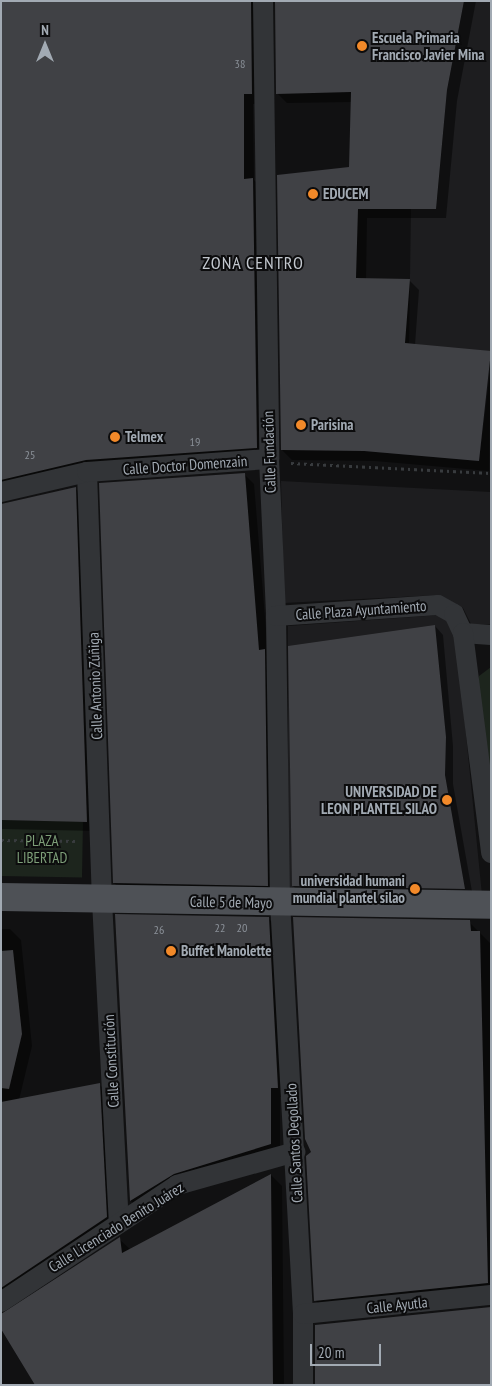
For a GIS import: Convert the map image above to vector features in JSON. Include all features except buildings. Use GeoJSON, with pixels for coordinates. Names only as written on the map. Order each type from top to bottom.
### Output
{"type":"FeatureCollection","features":[{"type":"Feature","properties":{"kind":"main road","name":"Calle 5 de Mayo"},"geometry":{"type":"LineString","coordinates":[[1,897],[102,901],[491,905]]}},
{"type":"Feature","properties":{"kind":"street","name":"Calle Fundación"},"geometry":{"type":"LineString","coordinates":[[262,1],[269,459],[276,616],[280,902]]}},
{"type":"Feature","properties":{"kind":"street","name":"Calle Doctor Domenzain"},"geometry":{"type":"LineString","coordinates":[[1,492],[87,472],[269,459]]}},
{"type":"Feature","properties":{"kind":"street","name":"Calle Antonio Zúñiga"},"geometry":{"type":"LineString","coordinates":[[87,472],[102,901]]}},
{"type":"Feature","properties":{"kind":"street","name":"Calle Plaza Ayuntamiento"},"geometry":{"type":"LineString","coordinates":[[276,616],[438,605],[454,614],[463,634]]}},
{"type":"Feature","properties":{"kind":"street"},"geometry":{"type":"LineString","coordinates":[[491,635],[463,634],[491,853]]}},
{"type":"Feature","properties":{"kind":"street","name":"Calle Constitución"},"geometry":{"type":"LineString","coordinates":[[102,901],[119,1222]]}},
{"type":"Feature","properties":{"kind":"street","name":"Calle Santos Degollado"},"geometry":{"type":"LineString","coordinates":[[280,902],[303,1314],[303,1385]]}},
{"type":"Feature","properties":{"kind":"street","name":"Calle Licenciado Benito Juárez"},"geometry":{"type":"LineString","coordinates":[[1,1302],[177,1185],[295,1152]]}},
{"type":"Feature","properties":{"kind":"street","name":"Calle Ayutla"},"geometry":{"type":"LineString","coordinates":[[303,1314],[491,1295]]}},
{"type":"Feature","properties":{"kind":"path","name":"Calle Doctor Domenzain"},"geometry":{"type":"LineString","coordinates":[[269,459],[280,463],[391,466],[491,473]]}},
{"type":"Feature","properties":{"kind":"path"},"geometry":{"type":"LineString","coordinates":[[1,840],[83,841]]}},
{"type":"Feature","properties":{"kind":"shaded area"},"geometry":{"type":"Polygon","coordinates":[[[464,1],[491,1],[491,365],[479,461],[364,451],[365,344],[409,343],[411,209],[437,199],[447,90],[464,1]]]}},
{"type":"Feature","properties":{"kind":"shaded area"},"geometry":{"type":"Polygon","coordinates":[[[281,481],[491,492],[491,624],[471,624],[463,608],[439,595],[284,603],[281,481]]]}},
{"type":"Feature","properties":{"kind":"shaded area"},"geometry":{"type":"Polygon","coordinates":[[[454,614],[483,905],[288,897],[288,626],[454,614]]]}},
{"type":"Feature","properties":{"kind":"green space"},"geometry":{"type":"Polygon","coordinates":[[[491,667],[491,825],[477,694],[479,676],[491,667]]]}},
{"type":"Feature","properties":{"kind":"green space","name":"PLAZA LIBERTAD"},"geometry":{"type":"Polygon","coordinates":[[[1,820],[83,821],[82,877],[1,876],[1,820]]]}},
{"type":"Feature","properties":{"kind":"place","name":"Escuela Primaria Francisco Javier Mina"},"geometry":{"type":"Point","coordinates":[362,46]}},
{"type":"Feature","properties":{"kind":"place","name":"EDUCEM"},"geometry":{"type":"Point","coordinates":[313,194]}},
{"type":"Feature","properties":{"kind":"place","name":"Parisina"},"geometry":{"type":"Point","coordinates":[301,425]}},
{"type":"Feature","properties":{"kind":"place","name":"Telmex"},"geometry":{"type":"Point","coordinates":[115,437]}},
{"type":"Feature","properties":{"kind":"place","name":"UNIVERSIDAD DE LEON PLANTEL SILAO"},"geometry":{"type":"Point","coordinates":[447,800]}},
{"type":"Feature","properties":{"kind":"place","name":"universidad humani mundial plantel silao"},"geometry":{"type":"Point","coordinates":[415,889]}},
{"type":"Feature","properties":{"kind":"place","name":"Buffet Manolette"},"geometry":{"type":"Point","coordinates":[171,951]}},
{"type":"Feature","properties":{"kind":"district","name":"ZONA CENTRO"},"geometry":{"type":"Point","coordinates":[253,263]}}]}
